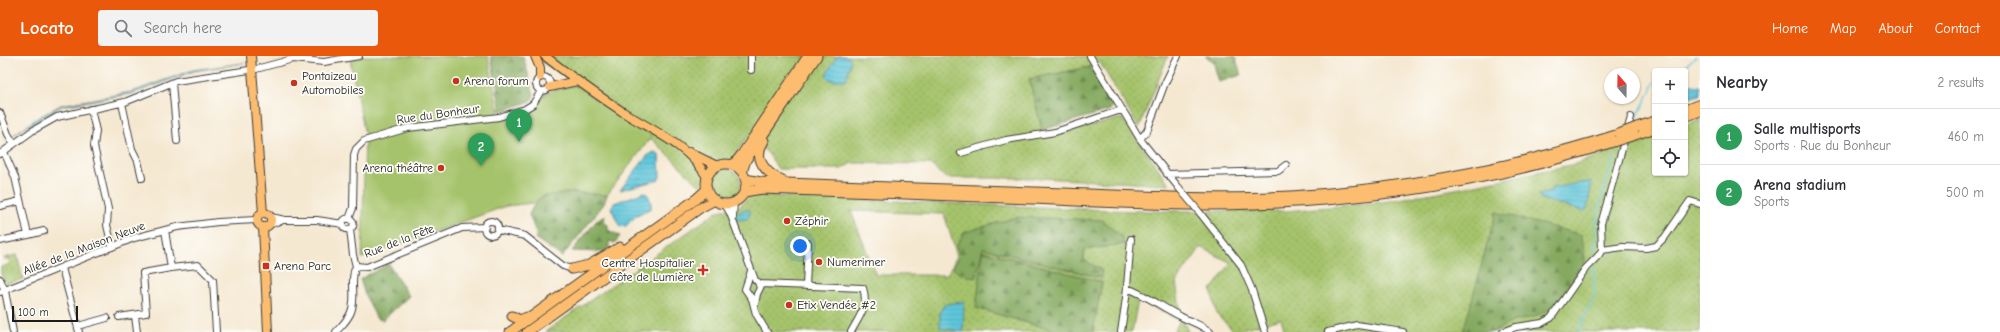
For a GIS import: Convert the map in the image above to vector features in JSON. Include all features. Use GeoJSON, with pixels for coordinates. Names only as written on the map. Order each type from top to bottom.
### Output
{"type":"FeatureCollection","features":[{"type":"Feature","properties":{"kind":"highway"},"geometry":{"type":"LineString","coordinates":[[732,165],[746,148],[808,56]]}},
{"type":"Feature","properties":{"kind":"highway"},"geometry":{"type":"LineString","coordinates":[[744,192],[743,176],[746,160],[817,56]]}},
{"type":"Feature","properties":{"kind":"highway"},"geometry":{"type":"LineString","coordinates":[[1688,109],[1700,104]]}},
{"type":"Feature","properties":{"kind":"highway"},"geometry":{"type":"LineString","coordinates":[[1688,116],[1700,111]]}},
{"type":"Feature","properties":{"kind":"highway"},"geometry":{"type":"LineString","coordinates":[[778,114],[760,147],[760,158],[768,173],[789,183]]}},
{"type":"Feature","properties":{"kind":"highway"},"geometry":{"type":"LineString","coordinates":[[1636,131],[1652,123]]}},
{"type":"Feature","properties":{"kind":"highway"},"geometry":{"type":"LineString","coordinates":[[1617,137],[1544,156],[1456,175],[1367,189],[1294,196],[1187,198],[754,182],[743,176],[732,165],[727,164],[717,166],[711,171],[707,177],[707,189],[715,200],[724,204],[734,202],[744,192],[762,189],[1188,204],[1289,202],[1374,195],[1457,182],[1540,164],[1617,137],[1636,131],[1652,128]]}},
{"type":"Feature","properties":{"kind":"highway"},"geometry":{"type":"LineString","coordinates":[[510,332],[673,216],[707,189]]}},
{"type":"Feature","properties":{"kind":"highway"},"geometry":{"type":"LineString","coordinates":[[527,332],[700,208],[715,200]]}},
{"type":"Feature","properties":{"kind":"highway"},"geometry":{"type":"LineString","coordinates":[[572,269],[596,261],[673,216]]}},
{"type":"Feature","properties":{"kind":"highway"},"geometry":{"type":"LineString","coordinates":[[512,316],[520,320],[543,309]]}},
{"type":"Feature","properties":{"kind":"main road"},"geometry":{"type":"LineString","coordinates":[[251,56],[263,213]]}},
{"type":"Feature","properties":{"kind":"main road"},"geometry":{"type":"LineString","coordinates":[[535,56],[540,68],[540,77]]}},
{"type":"Feature","properties":{"kind":"main road"},"geometry":{"type":"LineString","coordinates":[[545,56],[577,81],[678,146],[708,163],[717,166]]}},
{"type":"Feature","properties":{"kind":"main road"},"geometry":{"type":"LineString","coordinates":[[550,87],[577,81]]}},
{"type":"Feature","properties":{"kind":"main road"},"geometry":{"type":"LineString","coordinates":[[678,146],[692,157],[707,177]]}},
{"type":"Feature","properties":{"kind":"main road"},"geometry":{"type":"LineString","coordinates":[[268,223],[257,224],[256,220],[259,214],[268,214],[268,223],[268,332]]}},
{"type":"Feature","properties":{"kind":"street"},"geometry":{"type":"LineString","coordinates":[[28,235],[15,177],[2,153],[57,117],[122,103],[172,83],[207,75],[252,69],[293,60],[324,62],[359,56]]}},
{"type":"Feature","properties":{"kind":"street"},"geometry":{"type":"LineString","coordinates":[[751,56],[751,70]]}},
{"type":"Feature","properties":{"kind":"street"},"geometry":{"type":"LineString","coordinates":[[1090,56],[1140,140],[1241,265],[1252,290],[1265,332]]}},
{"type":"Feature","properties":{"kind":"street"},"geometry":{"type":"LineString","coordinates":[[1140,140],[1147,131],[1165,83],[1178,56]]}},
{"type":"Feature","properties":{"kind":"street"},"geometry":{"type":"LineString","coordinates":[[544,76],[548,79],[550,87],[547,90],[541,91],[537,88],[536,83],[540,77],[544,76]]}},
{"type":"Feature","properties":{"kind":"street"},"geometry":{"type":"LineString","coordinates":[[172,83],[178,141]]}},
{"type":"Feature","properties":{"kind":"street","name":"Rue du Bonheur"},"geometry":{"type":"LineString","coordinates":[[349,219],[353,208],[354,155],[356,148],[364,140],[408,128],[499,117],[530,107],[541,91]]}},
{"type":"Feature","properties":{"kind":"street"},"geometry":{"type":"LineString","coordinates":[[122,103],[132,149],[138,161],[142,178]]}},
{"type":"Feature","properties":{"kind":"street"},"geometry":{"type":"LineString","coordinates":[[91,109],[96,131],[94,146],[108,209],[107,225],[112,247]]}},
{"type":"Feature","properties":{"kind":"street"},"geometry":{"type":"LineString","coordinates":[[961,153],[1006,140],[1055,132],[1121,110]]}},
{"type":"Feature","properties":{"kind":"street"},"geometry":{"type":"LineString","coordinates":[[0,113],[8,134],[14,144]]}},
{"type":"Feature","properties":{"kind":"street"},"geometry":{"type":"LineString","coordinates":[[1503,332],[1516,327],[1542,323],[1551,318],[1586,268],[1602,250],[1601,224],[1631,117]]}},
{"type":"Feature","properties":{"kind":"street"},"geometry":{"type":"LineString","coordinates":[[1167,174],[1278,171],[1286,165]]}},
{"type":"Feature","properties":{"kind":"street"},"geometry":{"type":"LineString","coordinates":[[0,206],[20,201]]}},
{"type":"Feature","properties":{"kind":"street"},"geometry":{"type":"LineString","coordinates":[[1602,250],[1623,247],[1646,248],[1656,246],[1665,237],[1690,201],[1700,204]]}},
{"type":"Feature","properties":{"kind":"street"},"geometry":{"type":"LineString","coordinates":[[732,220],[734,202]]}},
{"type":"Feature","properties":{"kind":"street"},"geometry":{"type":"LineString","coordinates":[[724,204],[729,210],[750,262],[756,286],[755,309]]}},
{"type":"Feature","properties":{"kind":"street"},"geometry":{"type":"LineString","coordinates":[[349,219],[354,223],[350,229],[345,229],[343,224],[345,220],[349,219]]}},
{"type":"Feature","properties":{"kind":"street","name":"Allée de la Maison Neuve"},"geometry":{"type":"LineString","coordinates":[[3,291],[134,238],[165,230],[214,223],[256,220]]}},
{"type":"Feature","properties":{"kind":"street"},"geometry":{"type":"LineString","coordinates":[[268,223],[285,220],[317,220],[343,224]]}},
{"type":"Feature","properties":{"kind":"street","name":"Rue de la Fête"},"geometry":{"type":"LineString","coordinates":[[350,229],[353,255],[356,266],[367,267],[462,228],[485,227],[487,223],[493,221],[497,224],[498,230]]}},
{"type":"Feature","properties":{"kind":"street","name":"Rue de la Fête"},"geometry":{"type":"LineString","coordinates":[[485,227],[489,234],[495,233],[498,230],[525,236],[556,261],[566,268],[572,269]]}},
{"type":"Feature","properties":{"kind":"street"},"geometry":{"type":"LineString","coordinates":[[165,230],[171,268]]}},
{"type":"Feature","properties":{"kind":"street"},"geometry":{"type":"LineString","coordinates":[[0,241],[44,231]]}},
{"type":"Feature","properties":{"kind":"street"},"geometry":{"type":"LineString","coordinates":[[1121,332],[1127,288],[1131,239]]}},
{"type":"Feature","properties":{"kind":"street"},"geometry":{"type":"LineString","coordinates":[[806,286],[808,243]]}},
{"type":"Feature","properties":{"kind":"street"},"geometry":{"type":"LineString","coordinates":[[119,318],[144,314],[147,311],[144,273],[198,265],[212,280],[216,332]]}},
{"type":"Feature","properties":{"kind":"street"},"geometry":{"type":"LineString","coordinates":[[336,332],[351,312],[354,295],[353,274],[356,266]]}},
{"type":"Feature","properties":{"kind":"street"},"geometry":{"type":"LineString","coordinates":[[62,268],[78,329],[107,318]]}},
{"type":"Feature","properties":{"kind":"street"},"geometry":{"type":"LineString","coordinates":[[0,279],[13,332]]}},
{"type":"Feature","properties":{"kind":"street"},"geometry":{"type":"LineString","coordinates":[[749,294],[756,286]]}},
{"type":"Feature","properties":{"kind":"street"},"geometry":{"type":"LineString","coordinates":[[767,332],[749,294],[745,289],[756,286],[862,288],[866,298],[862,311],[851,332]]}},
{"type":"Feature","properties":{"kind":"street"},"geometry":{"type":"LineString","coordinates":[[1127,288],[1140,293],[1182,318],[1201,325],[1210,332]]}},
{"type":"Feature","properties":{"kind":"street"},"geometry":{"type":"LineString","coordinates":[[135,316],[137,332]]}},
{"type":"Feature","properties":{"kind":"street"},"geometry":{"type":"LineString","coordinates":[[1328,332],[1357,325],[1403,332]]}},
{"type":"Feature","properties":{"kind":"green space"},"geometry":{"type":"Polygon","coordinates":[[[365,56],[488,56],[500,120],[532,109],[543,96],[553,90],[576,85],[652,136],[607,195],[572,192],[543,196],[533,203],[506,206],[362,258],[365,135],[350,60],[365,56]]]}},
{"type":"Feature","properties":{"kind":"green space"},"geometry":{"type":"Polygon","coordinates":[[[491,56],[523,56],[534,95],[531,101],[501,111],[491,56]]]}},
{"type":"Feature","properties":{"kind":"green space"},"geometry":{"type":"Polygon","coordinates":[[[532,56],[1168,56],[1139,128],[1099,61],[1090,67],[1029,79],[1045,138],[1122,118],[1170,185],[1041,178],[946,178],[930,164],[852,163],[841,169],[778,169],[768,153],[747,137],[732,160],[713,162],[700,186],[625,113],[532,56]]]}},
{"type":"Feature","properties":{"kind":"green space"},"geometry":{"type":"Polygon","coordinates":[[[1205,56],[1235,56],[1241,75],[1219,82],[1213,61],[1205,56]]]}},
{"type":"Feature","properties":{"kind":"green space"},"geometry":{"type":"Polygon","coordinates":[[[1090,67],[1113,104],[1110,110],[1042,130],[1029,79],[1090,67]]]}},
{"type":"Feature","properties":{"kind":"green space"},"geometry":{"type":"Polygon","coordinates":[[[1700,119],[1700,332],[1285,332],[1281,319],[1234,331],[1217,315],[1211,290],[1231,263],[1201,247],[1176,282],[1181,315],[1188,332],[1174,332],[1180,320],[1138,300],[1132,332],[1093,332],[1102,282],[984,251],[976,308],[1059,332],[929,332],[920,330],[919,332],[545,332],[718,211],[739,207],[750,195],[1131,211],[1286,211],[1383,202],[1461,188],[1576,164],[1652,136],[1652,176],[1688,176],[1688,124],[1700,119]],[[851,211],[876,275],[947,275],[957,256],[944,214],[851,211]],[[1017,217],[960,256],[952,267],[976,278],[983,248],[1102,278],[1101,270],[1084,260],[1084,250],[1124,244],[1017,217]]]}},
{"type":"Feature","properties":{"kind":"green space"},"geometry":{"type":"Polygon","coordinates":[[[726,169],[737,173],[741,184],[737,195],[726,199],[715,195],[711,184],[715,173],[726,169]]]}},
{"type":"Feature","properties":{"kind":"green space"},"geometry":{"type":"Polygon","coordinates":[[[572,192],[607,195],[604,204],[562,257],[535,238],[537,235],[529,215],[536,202],[541,198],[572,192]]]}},
{"type":"Feature","properties":{"kind":"green space"},"geometry":{"type":"Polygon","coordinates":[[[1496,212],[1582,235],[1585,262],[1554,307],[1534,317],[1514,321],[1492,332],[1463,332],[1496,212]]]}},
{"type":"Feature","properties":{"kind":"green space"},"geometry":{"type":"Polygon","coordinates":[[[605,216],[604,221],[608,225],[608,230],[620,236],[615,243],[609,241],[609,247],[603,252],[572,251],[597,220],[605,216]]]}},
{"type":"Feature","properties":{"kind":"green space"},"geometry":{"type":"Polygon","coordinates":[[[1017,217],[1102,220],[1122,237],[1124,244],[1084,250],[1084,260],[1101,270],[1102,278],[983,248],[976,278],[960,274],[952,267],[960,256],[956,246],[965,232],[1017,217]]]}},
{"type":"Feature","properties":{"kind":"green space"},"geometry":{"type":"Polygon","coordinates":[[[983,251],[1102,282],[1093,332],[1059,332],[976,308],[983,251]]]}},
{"type":"Feature","properties":{"kind":"green space"},"geometry":{"type":"Polygon","coordinates":[[[17,255],[23,279],[9,283],[5,282],[1,274],[1,267],[10,264],[9,259],[5,260],[4,258],[17,255]]]}},
{"type":"Feature","properties":{"kind":"green space"},"geometry":{"type":"Polygon","coordinates":[[[389,264],[409,296],[383,320],[377,319],[365,295],[360,279],[389,264]]]}},
{"type":"Feature","properties":{"kind":"water"},"geometry":{"type":"Polygon","coordinates":[[[837,56],[846,56],[851,60],[846,80],[830,80],[826,75],[837,56]]]}},
{"type":"Feature","properties":{"kind":"water"},"geometry":{"type":"Polygon","coordinates":[[[244,63],[194,71],[134,93],[61,106],[12,136],[39,117],[61,105],[132,92],[193,70],[244,63]]]}},
{"type":"Feature","properties":{"kind":"water"},"geometry":{"type":"Polygon","coordinates":[[[1688,84],[1700,86],[1700,95],[1688,98],[1688,84]]]}},
{"type":"Feature","properties":{"kind":"water"},"geometry":{"type":"Polygon","coordinates":[[[654,152],[659,154],[660,177],[658,180],[620,190],[647,156],[654,152]]]}},
{"type":"Feature","properties":{"kind":"water"},"geometry":{"type":"Polygon","coordinates":[[[1592,181],[1587,209],[1584,211],[1540,199],[1539,195],[1551,192],[1551,188],[1592,181]]]}},
{"type":"Feature","properties":{"kind":"water"},"geometry":{"type":"Polygon","coordinates":[[[645,192],[650,199],[651,208],[637,215],[626,226],[620,227],[611,208],[614,203],[645,192]]]}},
{"type":"Feature","properties":{"kind":"water"},"geometry":{"type":"Polygon","coordinates":[[[743,210],[750,210],[749,217],[747,219],[737,220],[736,215],[743,210]]]}},
{"type":"Feature","properties":{"kind":"water"},"geometry":{"type":"Polygon","coordinates":[[[964,301],[963,332],[940,328],[940,312],[944,305],[964,301]]]}},
{"type":"Feature","properties":{"kind":"waterway"},"geometry":{"type":"LineString","coordinates":[[1683,68],[1696,56]]}},
{"type":"Feature","properties":{"kind":"waterway"},"geometry":{"type":"LineString","coordinates":[[1636,119],[1652,88]]}},
{"type":"Feature","properties":{"kind":"waterway"},"geometry":{"type":"LineString","coordinates":[[1594,252],[1600,205],[1615,157]]}},
{"type":"Feature","properties":{"kind":"waterway"},"geometry":{"type":"LineString","coordinates":[[1579,332],[1595,294],[1593,265]]}},
{"type":"Feature","properties":{"kind":"place","name":"Arena forum"},"geometry":{"type":"Point","coordinates":[456,81]}},
{"type":"Feature","properties":{"kind":"place","name":"Pontaizeau Automobiles"},"geometry":{"type":"Point","coordinates":[294,83]}},
{"type":"Feature","properties":{"kind":"place","name":"Salle multisports"},"geometry":{"type":"Point","coordinates":[519,142]}},
{"type":"Feature","properties":{"kind":"place","name":"Arena stadium"},"geometry":{"type":"Point","coordinates":[481,166]}},
{"type":"Feature","properties":{"kind":"place","name":"Arena théâtre"},"geometry":{"type":"Point","coordinates":[441,168]}},
{"type":"Feature","properties":{"kind":"place","name":"Zéphir"},"geometry":{"type":"Point","coordinates":[787,221]}},
{"type":"Feature","properties":{"kind":"place","name":"Numerimer"},"geometry":{"type":"Point","coordinates":[819,262]}},
{"type":"Feature","properties":{"kind":"place","name":"Arena Parc"},"geometry":{"type":"Point","coordinates":[266,266]}},
{"type":"Feature","properties":{"kind":"place","name":"Centre Hospitalier Côte de Lumière"},"geometry":{"type":"Point","coordinates":[703,270]}},
{"type":"Feature","properties":{"kind":"place","name":"Etix Vendée #2"},"geometry":{"type":"Point","coordinates":[789,305]}}]}
